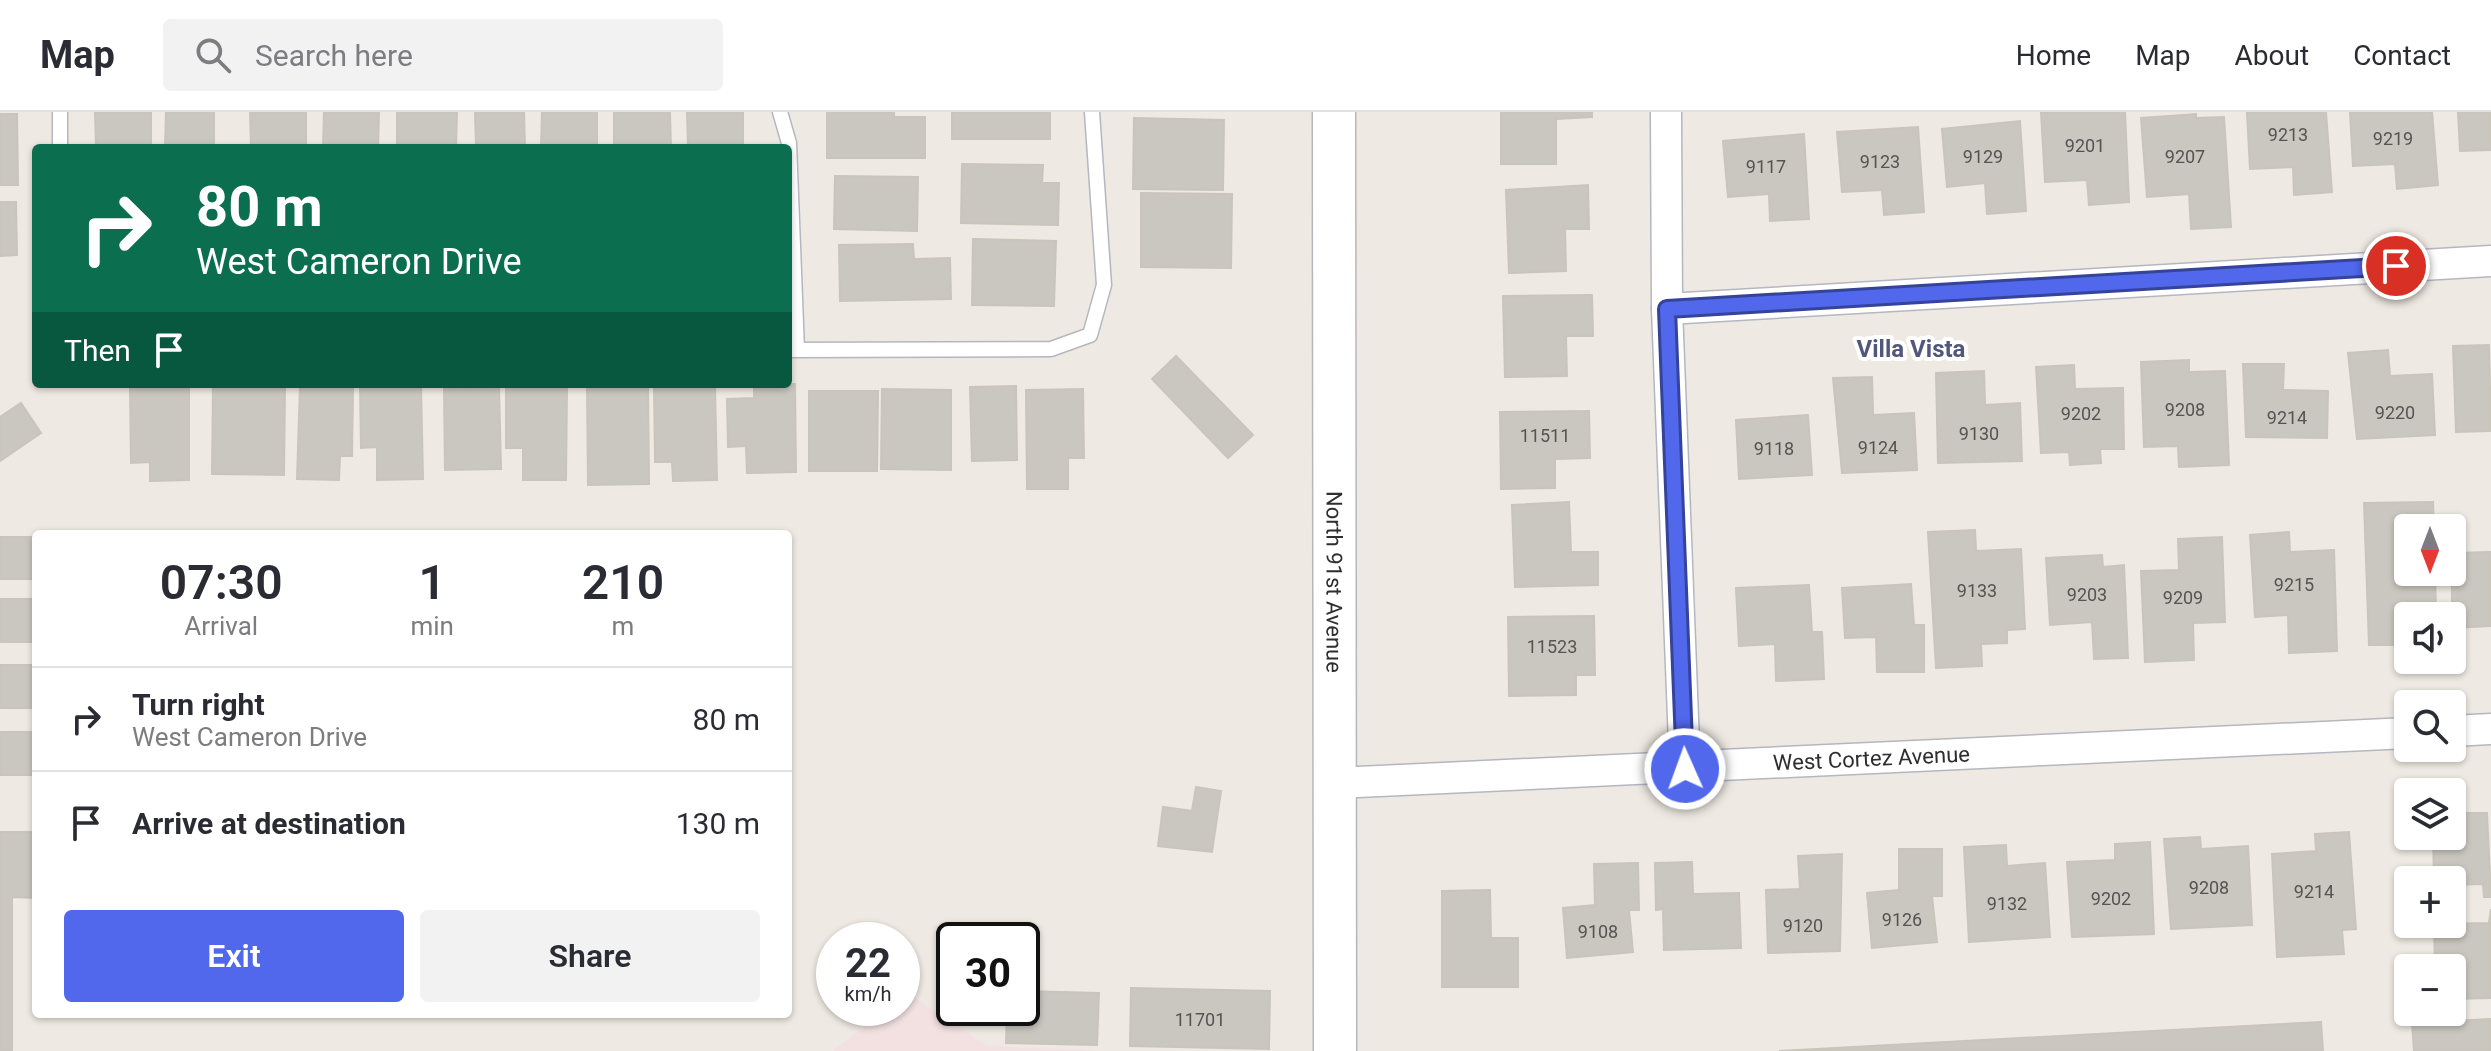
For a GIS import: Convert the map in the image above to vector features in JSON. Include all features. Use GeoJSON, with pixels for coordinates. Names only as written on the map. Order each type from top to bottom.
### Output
{"type":"FeatureCollection","features":[{"type":"Feature","properties":{"kind":"main road","name":"North 91st Avenue"},"geometry":{"type":"LineString","coordinates":[[1334,112],[1335,1051]]}},
{"type":"Feature","properties":{"kind":"street"},"geometry":{"type":"LineString","coordinates":[[1666,112],[1667,309],[1685,769]]}},
{"type":"Feature","properties":{"kind":"street"},"geometry":{"type":"LineString","coordinates":[[1667,309],[2491,261]]}},
{"type":"Feature","properties":{"kind":"street"},"geometry":{"type":"LineString","coordinates":[[2466,730],[2491,729]]}},
{"type":"Feature","properties":{"kind":"street","name":"West Cortez Avenue"},"geometry":{"type":"LineString","coordinates":[[1336,783],[2394,734]]}},
{"type":"Feature","properties":{"kind":"lane"},"geometry":{"type":"LineString","coordinates":[[60,112],[60,144]]}},
{"type":"Feature","properties":{"kind":"lane"},"geometry":{"type":"LineString","coordinates":[[780,112],[789,144]]}},
{"type":"Feature","properties":{"kind":"lane"},"geometry":{"type":"LineString","coordinates":[[792,260],[793,350],[1051,349],[1090,335],[1104,285],[1092,112]]}},
{"type":"Feature","properties":{"kind":"shaded area"},"geometry":{"type":"Polygon","coordinates":[[[920,1001],[936,1012],[936,1026],[957,1026],[987,1046],[1106,1051],[832,1051],[866,1026],[920,1026],[920,1001]]]}},
{"type":"Feature","properties":{"kind":"building"},"geometry":{"type":"Polygon","coordinates":[[[95,112],[151,112],[151,144],[96,144],[95,112]]]}},
{"type":"Feature","properties":{"kind":"building"},"geometry":{"type":"Polygon","coordinates":[[[166,112],[214,112],[214,144],[165,144],[166,112]]]}},
{"type":"Feature","properties":{"kind":"building"},"geometry":{"type":"Polygon","coordinates":[[[250,112],[306,112],[306,144],[251,144],[250,112]]]}},
{"type":"Feature","properties":{"kind":"building"},"geometry":{"type":"Polygon","coordinates":[[[324,112],[379,112],[378,144],[323,144],[324,112]]]}},
{"type":"Feature","properties":{"kind":"building"},"geometry":{"type":"Polygon","coordinates":[[[397,112],[457,112],[456,144],[397,144],[397,112]]]}},
{"type":"Feature","properties":{"kind":"building"},"geometry":{"type":"Polygon","coordinates":[[[475,112],[524,112],[525,144],[476,144],[475,112]]]}},
{"type":"Feature","properties":{"kind":"building"},"geometry":{"type":"Polygon","coordinates":[[[542,112],[597,112],[597,144],[541,144],[542,112]]]}},
{"type":"Feature","properties":{"kind":"building"},"geometry":{"type":"Polygon","coordinates":[[[614,112],[670,112],[671,144],[614,144],[614,112]]]}},
{"type":"Feature","properties":{"kind":"building"},"geometry":{"type":"Polygon","coordinates":[[[687,112],[743,112],[743,144],[688,144],[687,112]]]}},
{"type":"Feature","properties":{"kind":"building"},"geometry":{"type":"Polygon","coordinates":[[[827,112],[894,112],[894,117],[925,117],[925,158],[827,158],[827,112]]]}},
{"type":"Feature","properties":{"kind":"building"},"geometry":{"type":"Polygon","coordinates":[[[952,112],[1050,112],[1050,139],[952,139],[952,112]]]}},
{"type":"Feature","properties":{"kind":"building"},"geometry":{"type":"Polygon","coordinates":[[[1501,112],[1592,112],[1592,117],[1556,119],[1556,164],[1501,164],[1501,112]]]}},
{"type":"Feature","properties":{"kind":"building"},"geometry":{"type":"Polygon","coordinates":[[[2041,112],[2125,112],[2129,202],[2089,205],[2087,180],[2045,182],[2041,112]]]}},
{"type":"Feature","properties":{"kind":"building"},"geometry":{"type":"Polygon","coordinates":[[[2247,112],[2326,112],[2332,192],[2294,195],[2293,167],[2250,169],[2247,112]]]}},
{"type":"Feature","properties":{"kind":"building"},"geometry":{"type":"Polygon","coordinates":[[[2350,112],[2432,112],[2438,185],[2397,189],[2395,164],[2353,166],[2350,112]]]}},
{"type":"Feature","properties":{"kind":"building"},"geometry":{"type":"Polygon","coordinates":[[[2458,112],[2491,112],[2491,150],[2460,151],[2458,112]]]}},
{"type":"Feature","properties":{"kind":"building"},"geometry":{"type":"Polygon","coordinates":[[[0,114],[17,114],[18,185],[0,185],[0,114]]]}},
{"type":"Feature","properties":{"kind":"building"},"geometry":{"type":"Polygon","coordinates":[[[2196,114],[2196,118],[2224,117],[2231,227],[2191,229],[2189,194],[2147,197],[2141,118],[2196,114]]]}},
{"type":"Feature","properties":{"kind":"building"},"geometry":{"type":"Polygon","coordinates":[[[1134,118],[1224,120],[1223,190],[1133,189],[1134,118]]]}},
{"type":"Feature","properties":{"kind":"building"},"geometry":{"type":"Polygon","coordinates":[[[2020,121],[2026,211],[1987,214],[1985,183],[1947,187],[1942,129],[2020,121]]]}},
{"type":"Feature","properties":{"kind":"building"},"geometry":{"type":"Polygon","coordinates":[[[1918,127],[1924,212],[1884,215],[1882,190],[1842,192],[1837,132],[1918,127]]]}},
{"type":"Feature","properties":{"kind":"building"},"geometry":{"type":"Polygon","coordinates":[[[1804,134],[1809,219],[1770,221],[1769,194],[1728,197],[1723,141],[1804,134]]]}},
{"type":"Feature","properties":{"kind":"building"},"geometry":{"type":"Polygon","coordinates":[[[962,164],[1043,165],[1042,183],[1059,183],[1058,225],[961,223],[962,164]]]}},
{"type":"Feature","properties":{"kind":"building"},"geometry":{"type":"Polygon","coordinates":[[[835,176],[918,177],[917,231],[834,229],[835,176]]]}},
{"type":"Feature","properties":{"kind":"building"},"geometry":{"type":"Polygon","coordinates":[[[1588,185],[1589,229],[1565,229],[1566,271],[1509,273],[1506,190],[1588,185]]]}},
{"type":"Feature","properties":{"kind":"building"},"geometry":{"type":"Polygon","coordinates":[[[1141,193],[1232,194],[1231,268],[1141,267],[1141,193]]]}},
{"type":"Feature","properties":{"kind":"building"},"geometry":{"type":"Polygon","coordinates":[[[0,202],[16,202],[17,255],[0,256],[0,202]]]}},
{"type":"Feature","properties":{"kind":"building"},"geometry":{"type":"Polygon","coordinates":[[[973,239],[1056,241],[1054,306],[972,305],[973,239]]]}},
{"type":"Feature","properties":{"kind":"building"},"geometry":{"type":"Polygon","coordinates":[[[913,244],[914,259],[950,258],[951,299],[840,301],[839,245],[913,244]]]}},
{"type":"Feature","properties":{"kind":"building"},"geometry":{"type":"Polygon","coordinates":[[[1592,295],[1593,336],[1566,336],[1567,376],[1505,377],[1503,296],[1592,295]]]}},
{"type":"Feature","properties":{"kind":"building"},"geometry":{"type":"Polygon","coordinates":[[[2489,345],[2491,431],[2456,432],[2453,346],[2489,345]]]}},
{"type":"Feature","properties":{"kind":"building"},"geometry":{"type":"Polygon","coordinates":[[[2388,350],[2390,376],[2432,374],[2435,435],[2357,439],[2348,353],[2388,350]]]}},
{"type":"Feature","properties":{"kind":"building"},"geometry":{"type":"Polygon","coordinates":[[[1176,356],[1253,435],[1228,458],[1152,379],[1176,356]]]}},
{"type":"Feature","properties":{"kind":"building"},"geometry":{"type":"Polygon","coordinates":[[[2189,360],[2189,372],[2225,371],[2229,465],[2179,467],[2178,446],[2144,447],[2141,362],[2189,360]]]}},
{"type":"Feature","properties":{"kind":"building"},"geometry":{"type":"Polygon","coordinates":[[[2243,364],[2284,364],[2283,390],[2328,391],[2327,438],[2246,437],[2243,364]]]}},
{"type":"Feature","properties":{"kind":"building"},"geometry":{"type":"Polygon","coordinates":[[[2074,365],[2075,389],[2123,388],[2124,449],[2100,449],[2101,463],[2070,465],[2069,452],[2041,453],[2036,367],[2074,365]]]}},
{"type":"Feature","properties":{"kind":"building"},"geometry":{"type":"Polygon","coordinates":[[[1984,371],[1985,405],[2020,403],[2022,461],[1938,463],[1936,373],[1984,371]]]}},
{"type":"Feature","properties":{"kind":"building"},"geometry":{"type":"Polygon","coordinates":[[[1872,377],[1873,415],[1914,413],[1917,470],[1842,473],[1833,378],[1872,377]]]}},
{"type":"Feature","properties":{"kind":"building"},"geometry":{"type":"Polygon","coordinates":[[[795,384],[796,472],[747,473],[746,446],[728,447],[727,399],[754,398],[754,388],[792,388],[795,384]]]}},
{"type":"Feature","properties":{"kind":"building"},"geometry":{"type":"Polygon","coordinates":[[[1016,386],[1017,460],[972,461],[970,387],[1016,386]]]}},
{"type":"Feature","properties":{"kind":"building"},"geometry":{"type":"Polygon","coordinates":[[[130,388],[189,388],[189,480],[150,481],[150,462],[131,463],[130,388]]]}},
{"type":"Feature","properties":{"kind":"building"},"geometry":{"type":"Polygon","coordinates":[[[213,388],[285,388],[284,475],[212,474],[213,388]]]}},
{"type":"Feature","properties":{"kind":"building"},"geometry":{"type":"Polygon","coordinates":[[[300,388],[353,388],[352,456],[340,456],[339,480],[297,479],[300,388]]]}},
{"type":"Feature","properties":{"kind":"building"},"geometry":{"type":"Polygon","coordinates":[[[360,388],[421,388],[423,479],[377,480],[377,447],[361,448],[360,388]]]}},
{"type":"Feature","properties":{"kind":"building"},"geometry":{"type":"Polygon","coordinates":[[[444,388],[499,388],[501,469],[445,470],[444,388]]]}},
{"type":"Feature","properties":{"kind":"building"},"geometry":{"type":"Polygon","coordinates":[[[506,388],[567,388],[566,480],[523,480],[523,448],[506,448],[506,388]]]}},
{"type":"Feature","properties":{"kind":"building"},"geometry":{"type":"Polygon","coordinates":[[[587,388],[648,388],[649,484],[588,485],[587,388]]]}},
{"type":"Feature","properties":{"kind":"building"},"geometry":{"type":"Polygon","coordinates":[[[654,388],[715,388],[717,480],[673,481],[672,462],[655,462],[654,388]]]}},
{"type":"Feature","properties":{"kind":"building"},"geometry":{"type":"Polygon","coordinates":[[[882,389],[951,390],[951,470],[881,469],[882,389]]]}},
{"type":"Feature","properties":{"kind":"building"},"geometry":{"type":"Polygon","coordinates":[[[1083,389],[1084,458],[1068,458],[1068,489],[1027,489],[1026,390],[1083,389]]]}},
{"type":"Feature","properties":{"kind":"building"},"geometry":{"type":"Polygon","coordinates":[[[809,391],[878,391],[877,471],[809,471],[809,391]]]}},
{"type":"Feature","properties":{"kind":"building"},"geometry":{"type":"Polygon","coordinates":[[[21,403],[41,433],[0,461],[0,417],[21,403]]]}},
{"type":"Feature","properties":{"kind":"building"},"geometry":{"type":"Polygon","coordinates":[[[1589,411],[1590,458],[1555,459],[1555,488],[1501,489],[1500,412],[1589,411]]]}},
{"type":"Feature","properties":{"kind":"building"},"geometry":{"type":"Polygon","coordinates":[[[1808,415],[1812,475],[1739,479],[1736,420],[1808,415]]]}},
{"type":"Feature","properties":{"kind":"building"},"geometry":{"type":"Polygon","coordinates":[[[1569,502],[1571,552],[1598,552],[1598,585],[1515,587],[1512,505],[1569,502]]]}},
{"type":"Feature","properties":{"kind":"building"},"geometry":{"type":"Polygon","coordinates":[[[2433,502],[2433,514],[2394,514],[2394,586],[2435,586],[2436,602],[2394,602],[2394,645],[2369,645],[2364,503],[2433,502]]]}},
{"type":"Feature","properties":{"kind":"building"},"geometry":{"type":"Polygon","coordinates":[[[1975,530],[1976,551],[2021,549],[2025,629],[2007,630],[2007,643],[1981,644],[1982,666],[1936,668],[1928,532],[1975,530]]]}},
{"type":"Feature","properties":{"kind":"building"},"geometry":{"type":"Polygon","coordinates":[[[2289,532],[2290,552],[2334,550],[2337,651],[2289,653],[2288,615],[2255,617],[2250,535],[2289,532]]]}},
{"type":"Feature","properties":{"kind":"building"},"geometry":{"type":"Polygon","coordinates":[[[0,537],[32,537],[32,579],[0,579],[0,537]]]}},
{"type":"Feature","properties":{"kind":"building"},"geometry":{"type":"Polygon","coordinates":[[[2222,537],[2225,622],[2193,623],[2194,660],[2145,662],[2141,571],[2179,570],[2178,539],[2222,537]]]}},
{"type":"Feature","properties":{"kind":"building"},"geometry":{"type":"Polygon","coordinates":[[[2491,552],[2491,626],[2466,627],[2466,602],[2452,602],[2452,586],[2466,586],[2466,553],[2491,552]]]}},
{"type":"Feature","properties":{"kind":"building"},"geometry":{"type":"Polygon","coordinates":[[[2102,555],[2103,567],[2124,565],[2128,658],[2094,659],[2092,622],[2050,625],[2046,558],[2102,555]]]}},
{"type":"Feature","properties":{"kind":"building"},"geometry":{"type":"Polygon","coordinates":[[[1911,584],[1914,625],[1924,625],[1924,672],[1877,672],[1876,637],[1845,638],[1842,588],[1911,584]]]}},
{"type":"Feature","properties":{"kind":"building"},"geometry":{"type":"Polygon","coordinates":[[[1809,585],[1812,632],[1822,632],[1824,679],[1776,681],[1775,644],[1739,646],[1736,588],[1809,585]]]}},
{"type":"Feature","properties":{"kind":"building"},"geometry":{"type":"Polygon","coordinates":[[[0,599],[32,599],[32,642],[0,642],[0,599]]]}},
{"type":"Feature","properties":{"kind":"building"},"geometry":{"type":"Polygon","coordinates":[[[1594,616],[1595,675],[1576,675],[1576,695],[1509,696],[1508,617],[1594,616]]]}},
{"type":"Feature","properties":{"kind":"building"},"geometry":{"type":"Polygon","coordinates":[[[0,665],[32,665],[32,708],[0,708],[0,665]]]}},
{"type":"Feature","properties":{"kind":"building"},"geometry":{"type":"Polygon","coordinates":[[[0,732],[32,732],[32,775],[0,775],[0,732]]]}},
{"type":"Feature","properties":{"kind":"building"},"geometry":{"type":"Polygon","coordinates":[[[1196,787],[1221,791],[1212,852],[1158,846],[1163,807],[1192,811],[1196,787]]]}},
{"type":"Feature","properties":{"kind":"building"},"geometry":{"type":"Polygon","coordinates":[[[2466,813],[2487,813],[2491,897],[2484,897],[2483,884],[2466,885],[2466,866],[2434,866],[2433,850],[2466,850],[2466,813]]]}},
{"type":"Feature","properties":{"kind":"building"},"geometry":{"type":"Polygon","coordinates":[[[0,832],[32,832],[32,898],[12,897],[12,1051],[0,1051],[0,832]]]}},
{"type":"Feature","properties":{"kind":"building"},"geometry":{"type":"Polygon","coordinates":[[[2349,832],[2356,929],[2342,930],[2344,954],[2277,957],[2272,854],[2316,851],[2315,834],[2349,832]]]}},
{"type":"Feature","properties":{"kind":"building"},"geometry":{"type":"Polygon","coordinates":[[[2200,837],[2201,849],[2248,846],[2252,925],[2171,929],[2164,839],[2200,837]]]}},
{"type":"Feature","properties":{"kind":"building"},"geometry":{"type":"Polygon","coordinates":[[[2150,842],[2154,934],[2072,937],[2067,862],[2115,860],[2115,844],[2150,842]]]}},
{"type":"Feature","properties":{"kind":"building"},"geometry":{"type":"Polygon","coordinates":[[[2006,845],[2007,866],[2045,863],[2050,937],[1969,942],[1964,847],[2006,845]]]}},
{"type":"Feature","properties":{"kind":"building"},"geometry":{"type":"Polygon","coordinates":[[[1899,849],[1942,849],[1942,896],[1932,896],[1937,942],[1872,948],[1867,893],[1899,890],[1899,849]]]}},
{"type":"Feature","properties":{"kind":"building"},"geometry":{"type":"Polygon","coordinates":[[[1842,854],[1840,951],[1768,953],[1766,890],[1800,889],[1798,856],[1842,854]]]}},
{"type":"Feature","properties":{"kind":"building"},"geometry":{"type":"Polygon","coordinates":[[[1692,862],[1693,894],[1739,893],[1741,948],[1664,950],[1663,909],[1656,910],[1655,863],[1692,862]]]}},
{"type":"Feature","properties":{"kind":"building"},"geometry":{"type":"Polygon","coordinates":[[[1638,863],[1639,910],[1629,910],[1633,952],[1567,958],[1563,908],[1595,905],[1594,864],[1638,863]]]}},
{"type":"Feature","properties":{"kind":"building"},"geometry":{"type":"Polygon","coordinates":[[[1490,890],[1491,938],[1518,938],[1518,987],[1442,987],[1442,891],[1490,890]]]}},
{"type":"Feature","properties":{"kind":"building"},"geometry":{"type":"Polygon","coordinates":[[[2491,909],[2490,998],[2466,999],[2466,954],[2435,954],[2434,938],[2466,938],[2466,923],[2489,923],[2491,909]]]}},
{"type":"Feature","properties":{"kind":"building"},"geometry":{"type":"Polygon","coordinates":[[[1131,988],[1270,991],[1269,1049],[1130,1046],[1131,988]]]}},
{"type":"Feature","properties":{"kind":"building"},"geometry":{"type":"Polygon","coordinates":[[[1040,991],[1099,993],[1097,1045],[1006,1043],[1006,1026],[1040,1026],[1040,991]]]}},
{"type":"Feature","properties":{"kind":"building"},"geometry":{"type":"Polygon","coordinates":[[[2491,1019],[2491,1051],[2414,1051],[2412,1026],[2466,1026],[2466,1020],[2491,1019]]]}},
{"type":"Feature","properties":{"kind":"building"},"geometry":{"type":"Polygon","coordinates":[[[2321,1022],[2323,1051],[1779,1051],[2321,1022]]]}},
{"type":"Feature","properties":{"kind":"district","name":"Villa Vista"},"geometry":{"type":"Point","coordinates":[1911,349]}},
{"type":"Feature","properties":{"kind":"route"},"geometry":{"type":"LineString","coordinates":[[1685,769],[1667,309],[2396,266]]}}]}
